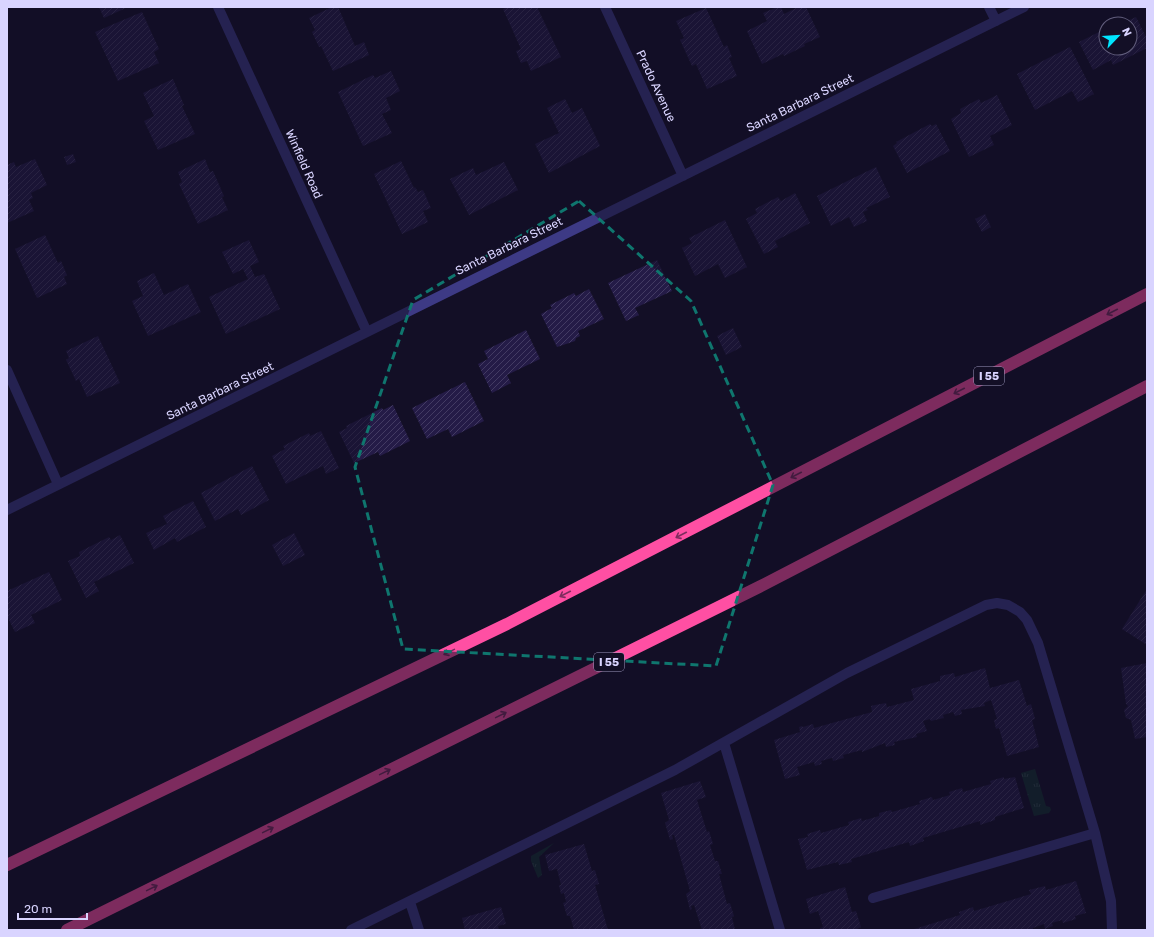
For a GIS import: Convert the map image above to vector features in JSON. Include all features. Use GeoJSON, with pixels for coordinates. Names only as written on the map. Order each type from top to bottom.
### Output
{"type":"FeatureCollection","features":[{"type":"Feature","properties":{"kind":"highway","name":"I 55"},"geometry":{"type":"LineString","coordinates":[[7,866],[507,624],[1147,294]]}},
{"type":"Feature","properties":{"kind":"highway","name":"I 55"},"geometry":{"type":"LineString","coordinates":[[67,930],[760,587],[1147,386]]}},
{"type":"Feature","properties":{"kind":"street","name":"Winfield Road"},"geometry":{"type":"LineString","coordinates":[[218,7],[367,332]]}},
{"type":"Feature","properties":{"kind":"street","name":"Prado Avenue"},"geometry":{"type":"LineString","coordinates":[[606,7],[683,176]]}},
{"type":"Feature","properties":{"kind":"street"},"geometry":{"type":"LineString","coordinates":[[989,7],[996,21]]}},
{"type":"Feature","properties":{"kind":"street","name":"Santa Barbara Street"},"geometry":{"type":"LineString","coordinates":[[7,510],[1024,7]]}},
{"type":"Feature","properties":{"kind":"street"},"geometry":{"type":"LineString","coordinates":[[7,370],[58,484]]}},
{"type":"Feature","properties":{"kind":"street"},"geometry":{"type":"LineString","coordinates":[[351,930],[622,797],[724,743],[784,707],[847,673],[966,615],[997,603],[1008,605],[1020,612],[1034,631],[1095,833],[1111,901],[1112,930]]}},
{"type":"Feature","properties":{"kind":"street"},"geometry":{"type":"LineString","coordinates":[[724,743],[780,930]]}},
{"type":"Feature","properties":{"kind":"street"},"geometry":{"type":"LineString","coordinates":[[873,898],[1095,833]]}},
{"type":"Feature","properties":{"kind":"street"},"geometry":{"type":"LineString","coordinates":[[410,902],[419,930]]}},
{"type":"Feature","properties":{"kind":"highlighted area"},"geometry":{"type":"Polygon","coordinates":[[[579,201],[691,301],[773,485],[716,666],[403,649],[355,467],[413,300],[579,201]]]}},
{"type":"Feature","properties":{"kind":"green space"},"geometry":{"type":"Polygon","coordinates":[[[1035,769],[1046,806],[1050,807],[1051,810],[1049,813],[1034,816],[1021,773],[1035,769]]]}},
{"type":"Feature","properties":{"kind":"green space"},"geometry":{"type":"Polygon","coordinates":[[[554,843],[539,857],[542,875],[538,878],[531,861],[531,856],[554,843]]]}},
{"type":"Feature","properties":{"kind":"building"},"geometry":{"type":"Polygon","coordinates":[[[99,7],[128,7],[104,18],[99,7]]]}},
{"type":"Feature","properties":{"kind":"building"},"geometry":{"type":"Polygon","coordinates":[[[332,7],[338,7],[355,46],[364,42],[369,55],[333,71],[321,46],[319,47],[312,32],[315,30],[309,18],[332,7]]]}},
{"type":"Feature","properties":{"kind":"building"},"geometry":{"type":"Polygon","coordinates":[[[508,7],[537,7],[561,57],[531,71],[527,61],[521,63],[516,51],[521,49],[503,9],[508,7]]]}},
{"type":"Feature","properties":{"kind":"building"},"geometry":{"type":"Polygon","coordinates":[[[777,7],[781,7],[784,14],[798,7],[806,7],[820,37],[804,44],[805,46],[784,56],[783,54],[762,64],[747,31],[767,21],[763,13],[777,7]]]}},
{"type":"Feature","properties":{"kind":"building"},"geometry":{"type":"Polygon","coordinates":[[[706,8],[724,47],[727,45],[732,57],[729,58],[737,76],[707,89],[696,64],[692,66],[680,40],[684,38],[676,21],[706,8]]]}},
{"type":"Feature","properties":{"kind":"building"},"geometry":{"type":"Polygon","coordinates":[[[142,12],[159,49],[154,52],[159,63],[118,81],[95,32],[142,12]]]}},
{"type":"Feature","properties":{"kind":"building"},"geometry":{"type":"Polygon","coordinates":[[[1138,21],[1147,39],[1147,48],[1138,52],[1138,21]]]}},
{"type":"Feature","properties":{"kind":"building"},"geometry":{"type":"Polygon","coordinates":[[[1098,32],[1098,56],[1131,56],[1113,65],[1111,60],[1093,70],[1079,42],[1098,32]]]}},
{"type":"Feature","properties":{"kind":"building"},"geometry":{"type":"Polygon","coordinates":[[[1070,47],[1094,94],[1078,102],[1072,91],[1035,110],[1017,74],[1070,47]]]}},
{"type":"Feature","properties":{"kind":"building"},"geometry":{"type":"Polygon","coordinates":[[[391,71],[400,91],[386,98],[391,110],[382,114],[392,133],[363,146],[338,92],[373,75],[375,78],[391,71]]]}},
{"type":"Feature","properties":{"kind":"building"},"geometry":{"type":"Polygon","coordinates":[[[173,79],[184,105],[182,106],[195,134],[158,150],[144,121],[154,116],[143,93],[173,79]]]}},
{"type":"Feature","properties":{"kind":"building"},"geometry":{"type":"Polygon","coordinates":[[[997,95],[1012,125],[990,136],[994,145],[969,157],[951,119],[961,113],[960,109],[979,99],[981,103],[997,95]]]}},
{"type":"Feature","properties":{"kind":"building"},"geometry":{"type":"Polygon","coordinates":[[[565,99],[572,113],[582,108],[600,146],[549,173],[535,144],[559,133],[547,108],[565,99]]]}},
{"type":"Feature","properties":{"kind":"building"},"geometry":{"type":"Polygon","coordinates":[[[930,124],[932,126],[936,124],[950,151],[907,173],[893,146],[897,143],[896,142],[930,124]]]}},
{"type":"Feature","properties":{"kind":"building"},"geometry":{"type":"Polygon","coordinates":[[[73,154],[76,162],[67,165],[64,157],[73,154]]]}},
{"type":"Feature","properties":{"kind":"building"},"geometry":{"type":"Polygon","coordinates":[[[35,159],[47,185],[31,193],[33,198],[29,200],[34,211],[7,223],[7,165],[14,162],[16,167],[35,159]]]}},
{"type":"Feature","properties":{"kind":"building"},"geometry":{"type":"Polygon","coordinates":[[[205,159],[210,172],[213,171],[224,196],[222,197],[228,210],[198,224],[179,184],[182,182],[178,172],[205,159]]]}},
{"type":"Feature","properties":{"kind":"building"},"geometry":{"type":"Polygon","coordinates":[[[401,161],[414,188],[415,187],[418,192],[423,190],[431,208],[423,211],[428,222],[402,234],[374,174],[401,161]]]}},
{"type":"Feature","properties":{"kind":"building"},"geometry":{"type":"Polygon","coordinates":[[[504,162],[518,190],[469,215],[450,179],[473,168],[476,175],[504,162]]]}},
{"type":"Feature","properties":{"kind":"building"},"geometry":{"type":"Polygon","coordinates":[[[876,167],[890,197],[866,208],[868,210],[863,212],[867,221],[854,227],[849,217],[831,226],[817,196],[876,167]]]}},
{"type":"Feature","properties":{"kind":"building"},"geometry":{"type":"Polygon","coordinates":[[[795,193],[810,223],[775,241],[778,247],[764,254],[746,219],[757,213],[755,209],[778,197],[781,201],[795,193]]]}},
{"type":"Feature","properties":{"kind":"building"},"geometry":{"type":"Polygon","coordinates":[[[985,214],[991,227],[982,232],[975,219],[985,214]]]}},
{"type":"Feature","properties":{"kind":"building"},"geometry":{"type":"Polygon","coordinates":[[[725,220],[747,267],[725,278],[718,264],[695,276],[682,248],[692,243],[689,238],[725,220]]]}},
{"type":"Feature","properties":{"kind":"building"},"geometry":{"type":"Polygon","coordinates":[[[45,235],[58,263],[61,261],[67,275],[64,277],[67,284],[37,298],[15,249],[45,235]]]}},
{"type":"Feature","properties":{"kind":"building"},"geometry":{"type":"Polygon","coordinates":[[[249,240],[259,262],[250,266],[255,277],[264,274],[280,309],[226,334],[209,297],[248,279],[243,269],[233,274],[222,252],[249,240]]]}},
{"type":"Feature","properties":{"kind":"building"},"geometry":{"type":"Polygon","coordinates":[[[657,260],[672,291],[635,308],[639,315],[626,321],[608,283],[657,260]]]}},
{"type":"Feature","properties":{"kind":"building"},"geometry":{"type":"Polygon","coordinates":[[[154,273],[164,295],[188,284],[201,312],[148,336],[132,301],[143,296],[137,281],[154,273]]]}},
{"type":"Feature","properties":{"kind":"building"},"geometry":{"type":"Polygon","coordinates":[[[589,289],[604,319],[578,331],[580,336],[576,338],[575,341],[557,347],[541,314],[552,308],[550,305],[574,293],[576,296],[589,289]]]}},
{"type":"Feature","properties":{"kind":"building"},"geometry":{"type":"Polygon","coordinates":[[[733,328],[742,347],[726,355],[717,336],[733,328]]]}},
{"type":"Feature","properties":{"kind":"building"},"geometry":{"type":"Polygon","coordinates":[[[526,330],[540,359],[507,375],[511,383],[492,393],[478,364],[488,359],[484,351],[526,330]]]}},
{"type":"Feature","properties":{"kind":"building"},"geometry":{"type":"Polygon","coordinates":[[[98,336],[120,383],[87,397],[79,379],[76,381],[66,360],[69,358],[66,351],[98,336]]]}},
{"type":"Feature","properties":{"kind":"building"},"geometry":{"type":"Polygon","coordinates":[[[465,382],[484,421],[452,437],[448,429],[427,439],[412,408],[465,382]]]}},
{"type":"Feature","properties":{"kind":"building"},"geometry":{"type":"Polygon","coordinates":[[[393,405],[410,441],[380,456],[378,452],[354,463],[339,432],[347,428],[346,426],[382,408],[383,410],[393,405]]]}},
{"type":"Feature","properties":{"kind":"building"},"geometry":{"type":"Polygon","coordinates":[[[321,431],[339,468],[326,474],[323,466],[286,484],[272,456],[285,449],[283,446],[309,433],[310,436],[321,431]]]}},
{"type":"Feature","properties":{"kind":"building"},"geometry":{"type":"Polygon","coordinates":[[[252,466],[269,500],[241,515],[238,509],[215,521],[201,493],[252,466]]]}},
{"type":"Feature","properties":{"kind":"building"},"geometry":{"type":"Polygon","coordinates":[[[193,501],[206,527],[177,542],[175,538],[154,550],[146,533],[167,524],[163,516],[193,501]]]}},
{"type":"Feature","properties":{"kind":"building"},"geometry":{"type":"Polygon","coordinates":[[[294,533],[305,555],[283,566],[272,545],[294,533]]]}},
{"type":"Feature","properties":{"kind":"building"},"geometry":{"type":"Polygon","coordinates":[[[120,535],[134,563],[94,582],[99,591],[86,598],[68,561],[80,556],[79,552],[109,537],[111,540],[120,535]]]}},
{"type":"Feature","properties":{"kind":"building"},"geometry":{"type":"Polygon","coordinates":[[[49,572],[62,600],[31,615],[35,623],[15,632],[7,616],[7,591],[49,572]]]}},
{"type":"Feature","properties":{"kind":"building"},"geometry":{"type":"Polygon","coordinates":[[[1147,589],[1147,645],[1122,629],[1147,589]]]}},
{"type":"Feature","properties":{"kind":"building"},"geometry":{"type":"Polygon","coordinates":[[[1147,663],[1147,737],[1135,739],[1131,720],[1126,718],[1124,710],[1128,706],[1126,704],[1121,668],[1147,663]]]}},
{"type":"Feature","properties":{"kind":"building"},"geometry":{"type":"Polygon","coordinates":[[[985,668],[990,688],[1019,680],[1027,706],[1031,704],[1035,719],[1032,720],[1039,747],[1007,756],[999,728],[996,729],[994,720],[997,719],[991,700],[984,703],[985,706],[961,710],[962,714],[955,716],[953,712],[943,715],[944,718],[923,721],[927,731],[916,734],[917,737],[894,742],[895,745],[886,747],[885,743],[862,752],[862,750],[843,755],[844,758],[833,761],[832,758],[821,761],[822,764],[815,766],[814,762],[797,767],[800,775],[785,779],[774,740],[800,732],[799,727],[802,726],[813,724],[814,728],[872,712],[871,706],[886,703],[887,707],[914,700],[911,689],[940,681],[940,676],[954,673],[955,677],[985,668]]]}},
{"type":"Feature","properties":{"kind":"building"},"geometry":{"type":"Polygon","coordinates":[[[1004,777],[1004,779],[1015,777],[1024,808],[995,817],[995,820],[980,825],[980,821],[923,838],[924,841],[910,846],[909,842],[851,859],[852,862],[839,865],[838,862],[807,870],[798,839],[808,837],[807,834],[820,830],[821,833],[849,825],[848,822],[861,818],[862,821],[879,816],[879,813],[891,810],[892,812],[920,804],[919,801],[932,797],[933,800],[950,795],[949,792],[962,788],[963,792],[991,784],[990,781],[1004,777]]]}},
{"type":"Feature","properties":{"kind":"building"},"geometry":{"type":"Polygon","coordinates":[[[700,781],[706,797],[697,800],[707,832],[709,831],[713,844],[710,845],[715,861],[718,861],[722,874],[719,874],[727,904],[730,903],[734,916],[732,917],[735,930],[702,930],[694,905],[691,906],[692,909],[690,910],[686,894],[690,891],[674,835],[672,835],[673,839],[670,840],[665,823],[669,820],[661,793],[700,781]]]}},
{"type":"Feature","properties":{"kind":"building"},"geometry":{"type":"Polygon","coordinates":[[[584,844],[592,871],[595,870],[599,884],[595,885],[608,930],[574,930],[570,916],[567,916],[563,903],[566,902],[564,893],[561,894],[559,885],[561,885],[557,869],[549,871],[545,855],[584,844]]]}},
{"type":"Feature","properties":{"kind":"building"},"geometry":{"type":"Polygon","coordinates":[[[1076,881],[1086,913],[1075,916],[1076,919],[1063,923],[1062,920],[1052,923],[1053,926],[1045,929],[1044,924],[1033,928],[1033,930],[911,930],[960,915],[959,912],[973,907],[974,911],[1031,894],[1029,890],[1045,886],[1046,890],[1076,881]]]}},
{"type":"Feature","properties":{"kind":"building"},"geometry":{"type":"Polygon","coordinates":[[[845,887],[852,912],[856,911],[861,927],[857,930],[820,930],[820,928],[823,927],[818,911],[810,914],[806,899],[845,887]]]}},
{"type":"Feature","properties":{"kind":"building"},"geometry":{"type":"Polygon","coordinates":[[[501,907],[506,924],[498,926],[499,930],[465,930],[462,918],[501,907]]]}}]}
